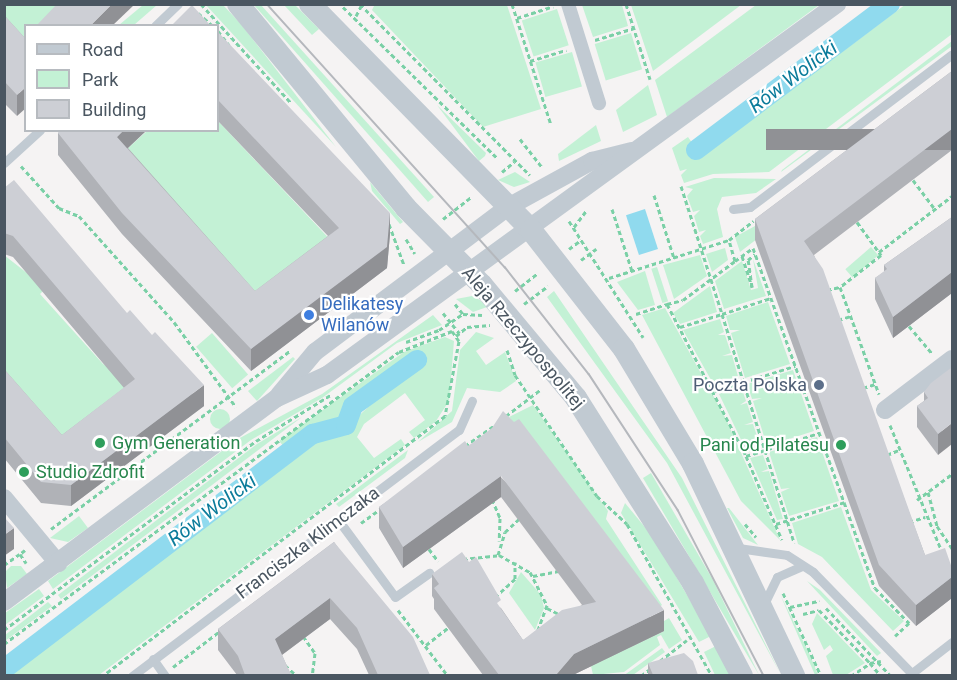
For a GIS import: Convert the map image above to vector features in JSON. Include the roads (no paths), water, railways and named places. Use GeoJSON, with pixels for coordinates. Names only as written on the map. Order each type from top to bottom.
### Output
{"type":"FeatureCollection","features":[{"type":"Feature","properties":{"kind":"street","name":"Aleja Rzeczypospolitej"},"geometry":{"type":"LineString","coordinates":[[238,4],[447,252],[468,270],[600,432],[742,675]]}},
{"type":"Feature","properties":{"kind":"street"},"geometry":{"type":"LineString","coordinates":[[310,4],[531,230],[654,394],[733,546],[794,675]]}},
{"type":"Feature","properties":{"kind":"street"},"geometry":{"type":"LineString","coordinates":[[568,4],[599,103]]}},
{"type":"Feature","properties":{"kind":"street"},"geometry":{"type":"LineString","coordinates":[[4,602],[277,398],[327,375],[468,270],[531,230],[837,4]]}},
{"type":"Feature","properties":{"kind":"street"},"geometry":{"type":"LineString","coordinates":[[277,398],[315,352],[508,207],[592,161],[640,149]]}},
{"type":"Feature","properties":{"kind":"street"},"geometry":{"type":"LineString","coordinates":[[885,410],[948,363]]}},
{"type":"Feature","properties":{"kind":"street"},"geometry":{"type":"LineString","coordinates":[[4,498],[58,563]]}},
{"type":"Feature","properties":{"kind":"lane"},"geometry":{"type":"LineString","coordinates":[[157,24],[178,4]]}},
{"type":"Feature","properties":{"kind":"lane"},"geometry":{"type":"LineString","coordinates":[[733,209],[750,207],[952,54]]}},
{"type":"Feature","properties":{"kind":"lane"},"geometry":{"type":"LineString","coordinates":[[8,160],[38,132]]}},
{"type":"Feature","properties":{"kind":"lane","name":"Franciszka Klimczaka"},"geometry":{"type":"LineString","coordinates":[[132,675],[459,430],[472,401]]}},
{"type":"Feature","properties":{"kind":"lane"},"geometry":{"type":"LineString","coordinates":[[339,520],[395,597],[429,573]]}},
{"type":"Feature","properties":{"kind":"lane"},"geometry":{"type":"LineString","coordinates":[[733,546],[781,553],[802,566],[913,674],[952,642]]}},
{"type":"Feature","properties":{"kind":"lane"},"geometry":{"type":"LineString","coordinates":[[762,609],[777,577],[802,566]]}},
{"type":"Feature","properties":{"kind":"lane"},"geometry":{"type":"LineString","coordinates":[[153,659],[165,675]]}},
{"type":"Feature","properties":{"kind":"water"},"geometry":{"type":"Polygon","coordinates":[[[645,209],[658,249],[639,255],[626,215],[645,209]]]}},
{"type":"Feature","properties":{"kind":"waterway","name":"Rów Wolicki"},"geometry":{"type":"LineString","coordinates":[[696,150],[890,4]]}},
{"type":"Feature","properties":{"kind":"waterway","name":"Rów Wolicki"},"geometry":{"type":"LineString","coordinates":[[4,669],[313,434],[346,425],[353,406],[417,360]]}},
{"type":"Feature","properties":{"kind":"tram line"},"geometry":{"type":"LineString","coordinates":[[267,4],[505,267],[589,374],[678,510],[764,676]]}},
{"type":"Feature","properties":{"kind":"place","name":"Delikatesy Wilanów"},"geometry":{"type":"Point","coordinates":[309,315]}},
{"type":"Feature","properties":{"kind":"place","name":"Poczta Polska"},"geometry":{"type":"Point","coordinates":[819,385]}},
{"type":"Feature","properties":{"kind":"place","name":"Gym Generation"},"geometry":{"type":"Point","coordinates":[100,443]}},
{"type":"Feature","properties":{"kind":"place","name":"Pani od Pilatesu"},"geometry":{"type":"Point","coordinates":[841,445]}},
{"type":"Feature","properties":{"kind":"place","name":"Studio Zdrofit"},"geometry":{"type":"Point","coordinates":[24,472]}}]}
